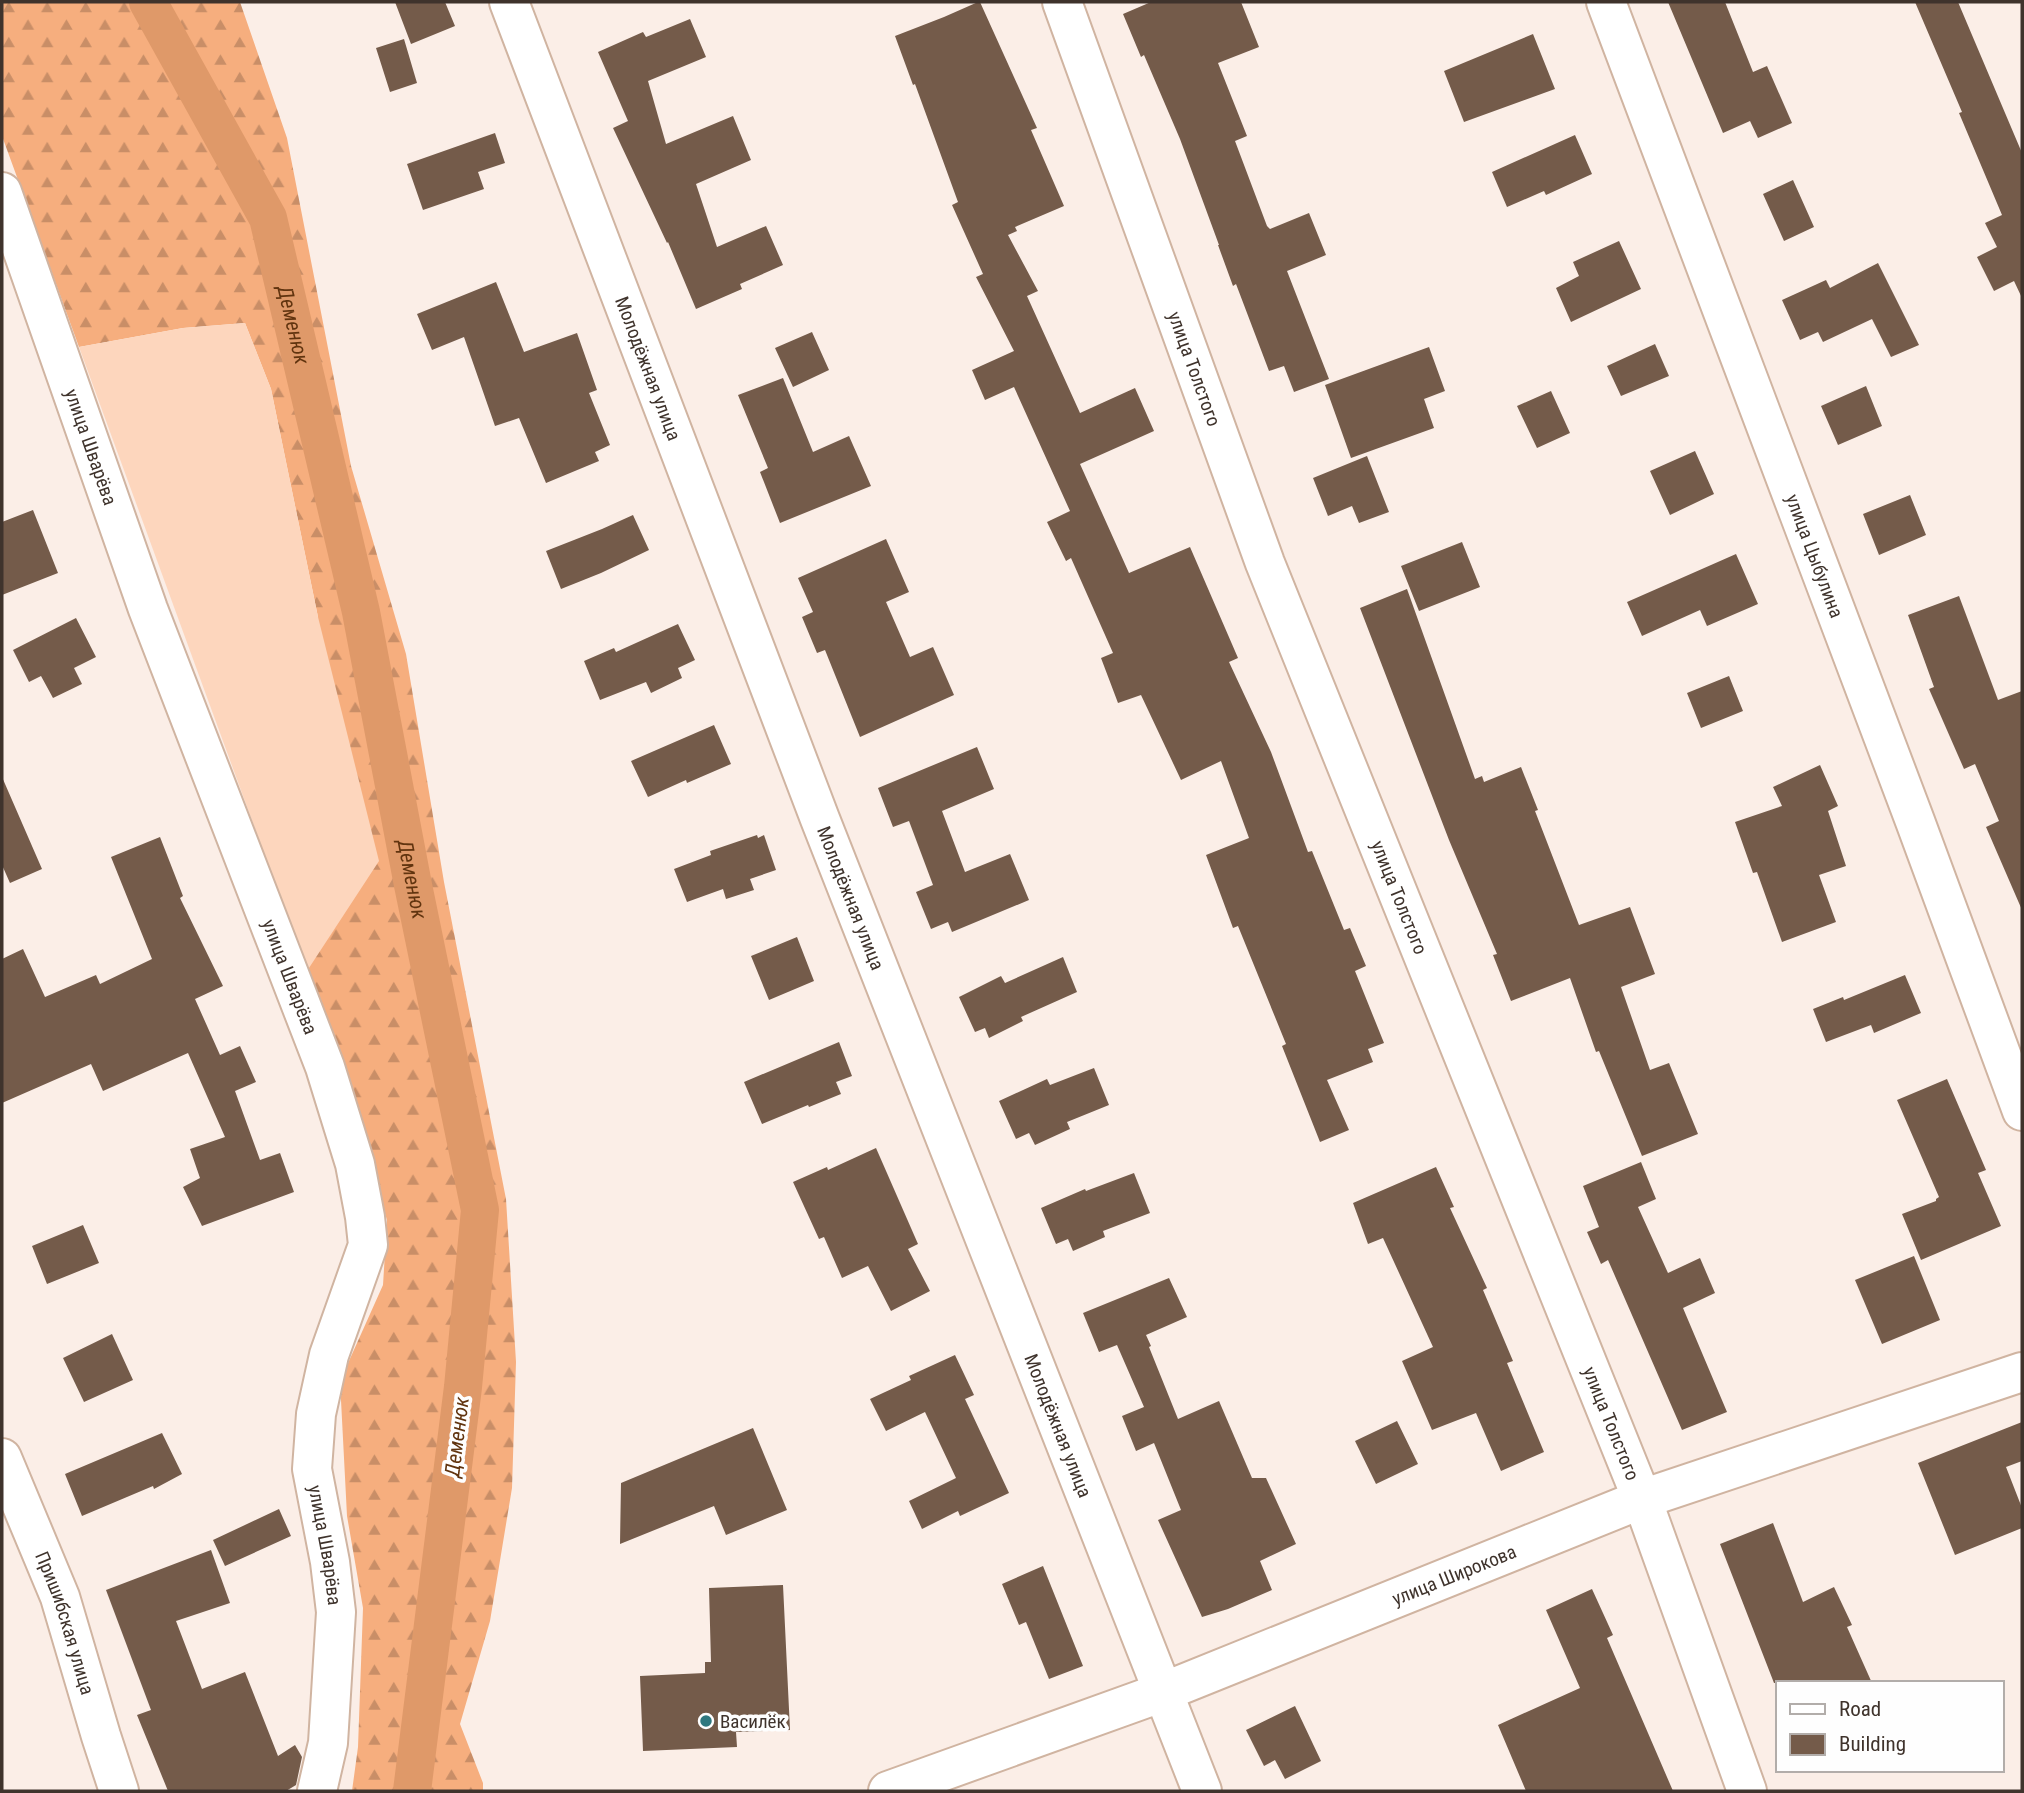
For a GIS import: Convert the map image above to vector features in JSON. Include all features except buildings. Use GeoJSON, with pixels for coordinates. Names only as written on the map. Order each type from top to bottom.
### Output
{"type":"FeatureCollection","features":[{"type":"Feature","properties":{"kind":"street","name":"Молодёжная улица"},"geometry":{"type":"LineString","coordinates":[[509,2],[820,819],[1202,1791]]}},
{"type":"Feature","properties":{"kind":"street","name":"улица Толстого"},"geometry":{"type":"LineString","coordinates":[[1062,2],[1265,563],[1642,1499],[1747,1791]]}},
{"type":"Feature","properties":{"kind":"street","name":"улица Цыбулина"},"geometry":{"type":"LineString","coordinates":[[1606,2],[2022,1111]]}},
{"type":"Feature","properties":{"kind":"street","name":"улица Шварёва"},"geometry":{"type":"LineString","coordinates":[[2,192],[148,610],[325,1067],[357,1177],[365,1217],[368,1245],[329,1355],[316,1414],[312,1469],[330,1562],[336,1612],[328,1743],[317,1791]]}},
{"type":"Feature","properties":{"kind":"street","name":"улица Широкова"},"geometry":{"type":"LineString","coordinates":[[888,1791],[1163,1692],[1642,1499],[2022,1372]]}},
{"type":"Feature","properties":{"kind":"street","name":"Пришибская улица"},"geometry":{"type":"LineString","coordinates":[[2,1458],[60,1597],[119,1791]]}},
{"type":"Feature","properties":{"kind":"green space"},"geometry":{"type":"Polygon","coordinates":[[[2,2],[240,2],[287,138],[351,466],[406,654],[444,882],[506,1199],[516,1362],[512,1488],[490,1621],[460,1724],[483,1783],[483,1791],[352,1791],[358,1747],[363,1608],[347,1516],[340,1381],[383,1285],[387,1220],[307,971],[318,617],[271,389],[245,323],[183,328],[79,347],[2,136],[2,2]]]}},
{"type":"Feature","properties":{"kind":"shaded area"},"geometry":{"type":"Polygon","coordinates":[[[245,323],[271,389],[318,617],[379,861],[307,971],[79,347],[183,328],[245,323]]]}},
{"type":"Feature","properties":{"kind":"waterway","name":"Деменюк"},"geometry":{"type":"LineString","coordinates":[[148,2],[268,218],[361,612],[413,885],[480,1210],[463,1387],[412,1791]]}},
{"type":"Feature","properties":{"kind":"place","name":"Василёк"},"geometry":{"type":"Point","coordinates":[706,1721]}}]}
